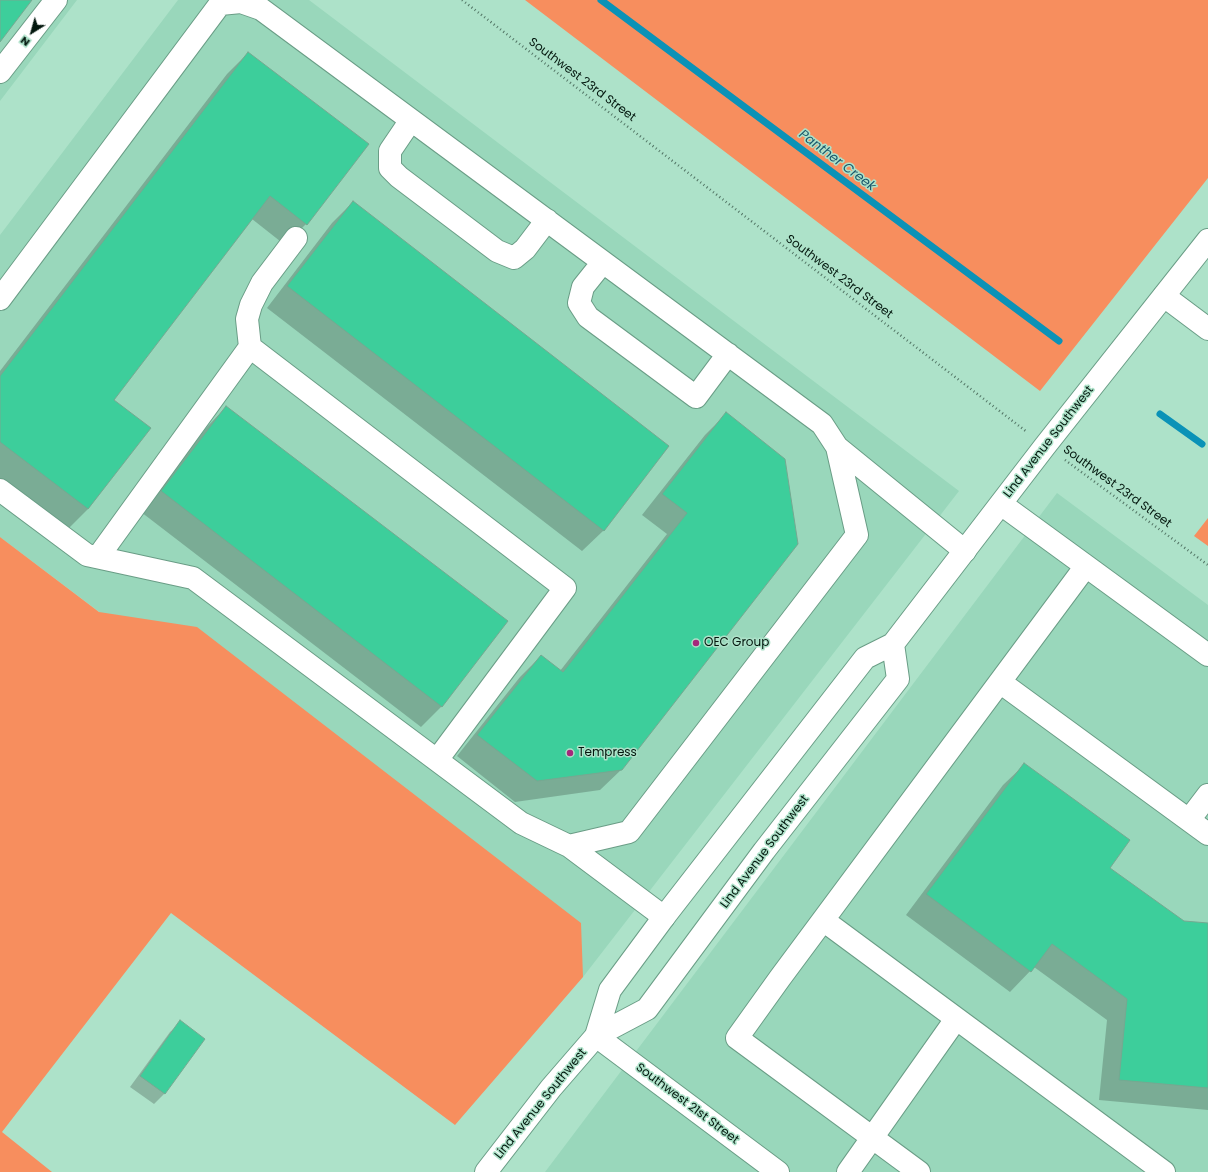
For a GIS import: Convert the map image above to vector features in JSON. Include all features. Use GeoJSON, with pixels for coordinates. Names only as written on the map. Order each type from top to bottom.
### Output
{"type":"FeatureCollection","features":[{"type":"Feature","properties":{"kind":"main road"},"geometry":{"type":"LineString","coordinates":[[0,72],[56,0]]}},
{"type":"Feature","properties":{"kind":"main road"},"geometry":{"type":"LineString","coordinates":[[0,299],[220,4],[241,2],[261,8],[822,424],[837,447],[965,550]]}},
{"type":"Feature","properties":{"kind":"main road"},"geometry":{"type":"LineString","coordinates":[[411,120],[390,151],[390,168],[399,177],[497,251],[514,258],[525,250],[547,220]]}},
{"type":"Feature","properties":{"kind":"main road"},"geometry":{"type":"LineString","coordinates":[[98,557],[250,347],[247,319],[251,305],[262,283],[296,238]]}},
{"type":"Feature","properties":{"kind":"main road","name":"Lind Avenue Southwest"},"geometry":{"type":"LineString","coordinates":[[596,1036],[610,990],[664,917],[865,658],[893,644],[1045,446],[1208,240]]}},
{"type":"Feature","properties":{"kind":"main road"},"geometry":{"type":"LineString","coordinates":[[603,262],[583,288],[579,304],[588,317],[696,397],[728,354]]}},
{"type":"Feature","properties":{"kind":"main road"},"geometry":{"type":"LineString","coordinates":[[1164,296],[1208,329]]}},
{"type":"Feature","properties":{"kind":"main road"},"geometry":{"type":"LineString","coordinates":[[250,347],[565,588],[437,760]]}},
{"type":"Feature","properties":{"kind":"main road"},"geometry":{"type":"LineString","coordinates":[[569,846],[628,832],[856,535],[837,447]]}},
{"type":"Feature","properties":{"kind":"main road"},"geometry":{"type":"LineString","coordinates":[[0,490],[87,555],[193,578],[521,823],[569,846],[664,917]]}},
{"type":"Feature","properties":{"kind":"main road"},"geometry":{"type":"LineString","coordinates":[[1000,504],[1208,655]]}},
{"type":"Feature","properties":{"kind":"main road"},"geometry":{"type":"LineString","coordinates":[[919,1172],[737,1038],[1086,566]]}},
{"type":"Feature","properties":{"kind":"main road","name":"Lind Avenue Southwest"},"geometry":{"type":"LineString","coordinates":[[486,1172],[551,1088],[596,1036],[647,1008],[764,851],[898,679],[893,644]]}},
{"type":"Feature","properties":{"kind":"main road"},"geometry":{"type":"LineString","coordinates":[[1000,682],[1208,834]]}},
{"type":"Feature","properties":{"kind":"main road"},"geometry":{"type":"LineString","coordinates":[[1189,820],[1208,795]]}},
{"type":"Feature","properties":{"kind":"main road"},"geometry":{"type":"LineString","coordinates":[[823,920],[1164,1172]]}},
{"type":"Feature","properties":{"kind":"main road"},"geometry":{"type":"LineString","coordinates":[[848,1172],[956,1019]]}},
{"type":"Feature","properties":{"kind":"main road","name":"Southwest 21st Street"},"geometry":{"type":"LineString","coordinates":[[596,1036],[778,1172]]}},
{"type":"Feature","properties":{"kind":"path","name":"Southwest 23rd Street"},"geometry":{"type":"LineString","coordinates":[[462,0],[1045,446],[1208,565]]}},
{"type":"Feature","properties":{"kind":"shaded area"},"geometry":{"type":"Polygon","coordinates":[[[0,0],[77,0],[0,101],[0,0]]]}},
{"type":"Feature","properties":{"kind":"shaded area"},"geometry":{"type":"Polygon","coordinates":[[[178,0],[309,0],[959,491],[583,977],[0,537],[0,235],[178,0]]]}},
{"type":"Feature","properties":{"kind":"shaded area"},"geometry":{"type":"Polygon","coordinates":[[[525,0],[1208,0],[1208,178],[1040,391],[525,0]]]}},
{"type":"Feature","properties":{"kind":"shaded area"},"geometry":{"type":"Polygon","coordinates":[[[1057,493],[1208,605],[1208,1172],[545,1172],[1057,493]]]}},
{"type":"Feature","properties":{"kind":"shaded area"},"geometry":{"type":"Polygon","coordinates":[[[1208,518],[1208,546],[1194,536],[1208,518]]]}},
{"type":"Feature","properties":{"kind":"shaded area"},"geometry":{"type":"Polygon","coordinates":[[[0,537],[99,612],[197,627],[581,923],[583,977],[455,1125],[171,913],[2,1132],[52,1172],[0,1172],[0,537]]]}},
{"type":"Feature","properties":{"kind":"building"},"geometry":{"type":"Polygon","coordinates":[[[0,0],[32,0],[0,42],[0,0]]]}},
{"type":"Feature","properties":{"kind":"building"},"geometry":{"type":"Polygon","coordinates":[[[248,52],[369,144],[307,225],[270,196],[114,400],[151,428],[88,509],[0,442],[0,376],[248,52]]]}},
{"type":"Feature","properties":{"kind":"building"},"geometry":{"type":"Polygon","coordinates":[[[353,201],[669,446],[604,531],[287,286],[353,201]]]}},
{"type":"Feature","properties":{"kind":"building"},"geometry":{"type":"Polygon","coordinates":[[[226,406],[508,621],[442,707],[161,491],[226,406]]]}},
{"type":"Feature","properties":{"kind":"building"},"geometry":{"type":"Polygon","coordinates":[[[726,412],[785,459],[798,544],[622,770],[537,781],[477,735],[541,655],[563,672],[687,513],[662,494],[726,412]]]}},
{"type":"Feature","properties":{"kind":"building"},"geometry":{"type":"Polygon","coordinates":[[[1024,763],[1130,840],[1110,868],[1184,921],[1208,923],[1208,1088],[1119,1080],[1127,999],[1052,944],[1031,972],[926,894],[1024,763]]]}},
{"type":"Feature","properties":{"kind":"building"},"geometry":{"type":"Polygon","coordinates":[[[180,1020],[205,1039],[165,1094],[140,1076],[180,1020]]]}},
{"type":"Feature","properties":{"kind":"waterway","name":"Panther Creek"},"geometry":{"type":"LineString","coordinates":[[601,0],[1059,341]]}},
{"type":"Feature","properties":{"kind":"waterway","name":"Panther Creek"},"geometry":{"type":"LineString","coordinates":[[1160,414],[1202,444]]}},
{"type":"Feature","properties":{"kind":"place","name":"OEC Group"},"geometry":{"type":"Point","coordinates":[696,643]}},
{"type":"Feature","properties":{"kind":"place","name":"Tempress"},"geometry":{"type":"Point","coordinates":[570,753]}}]}
